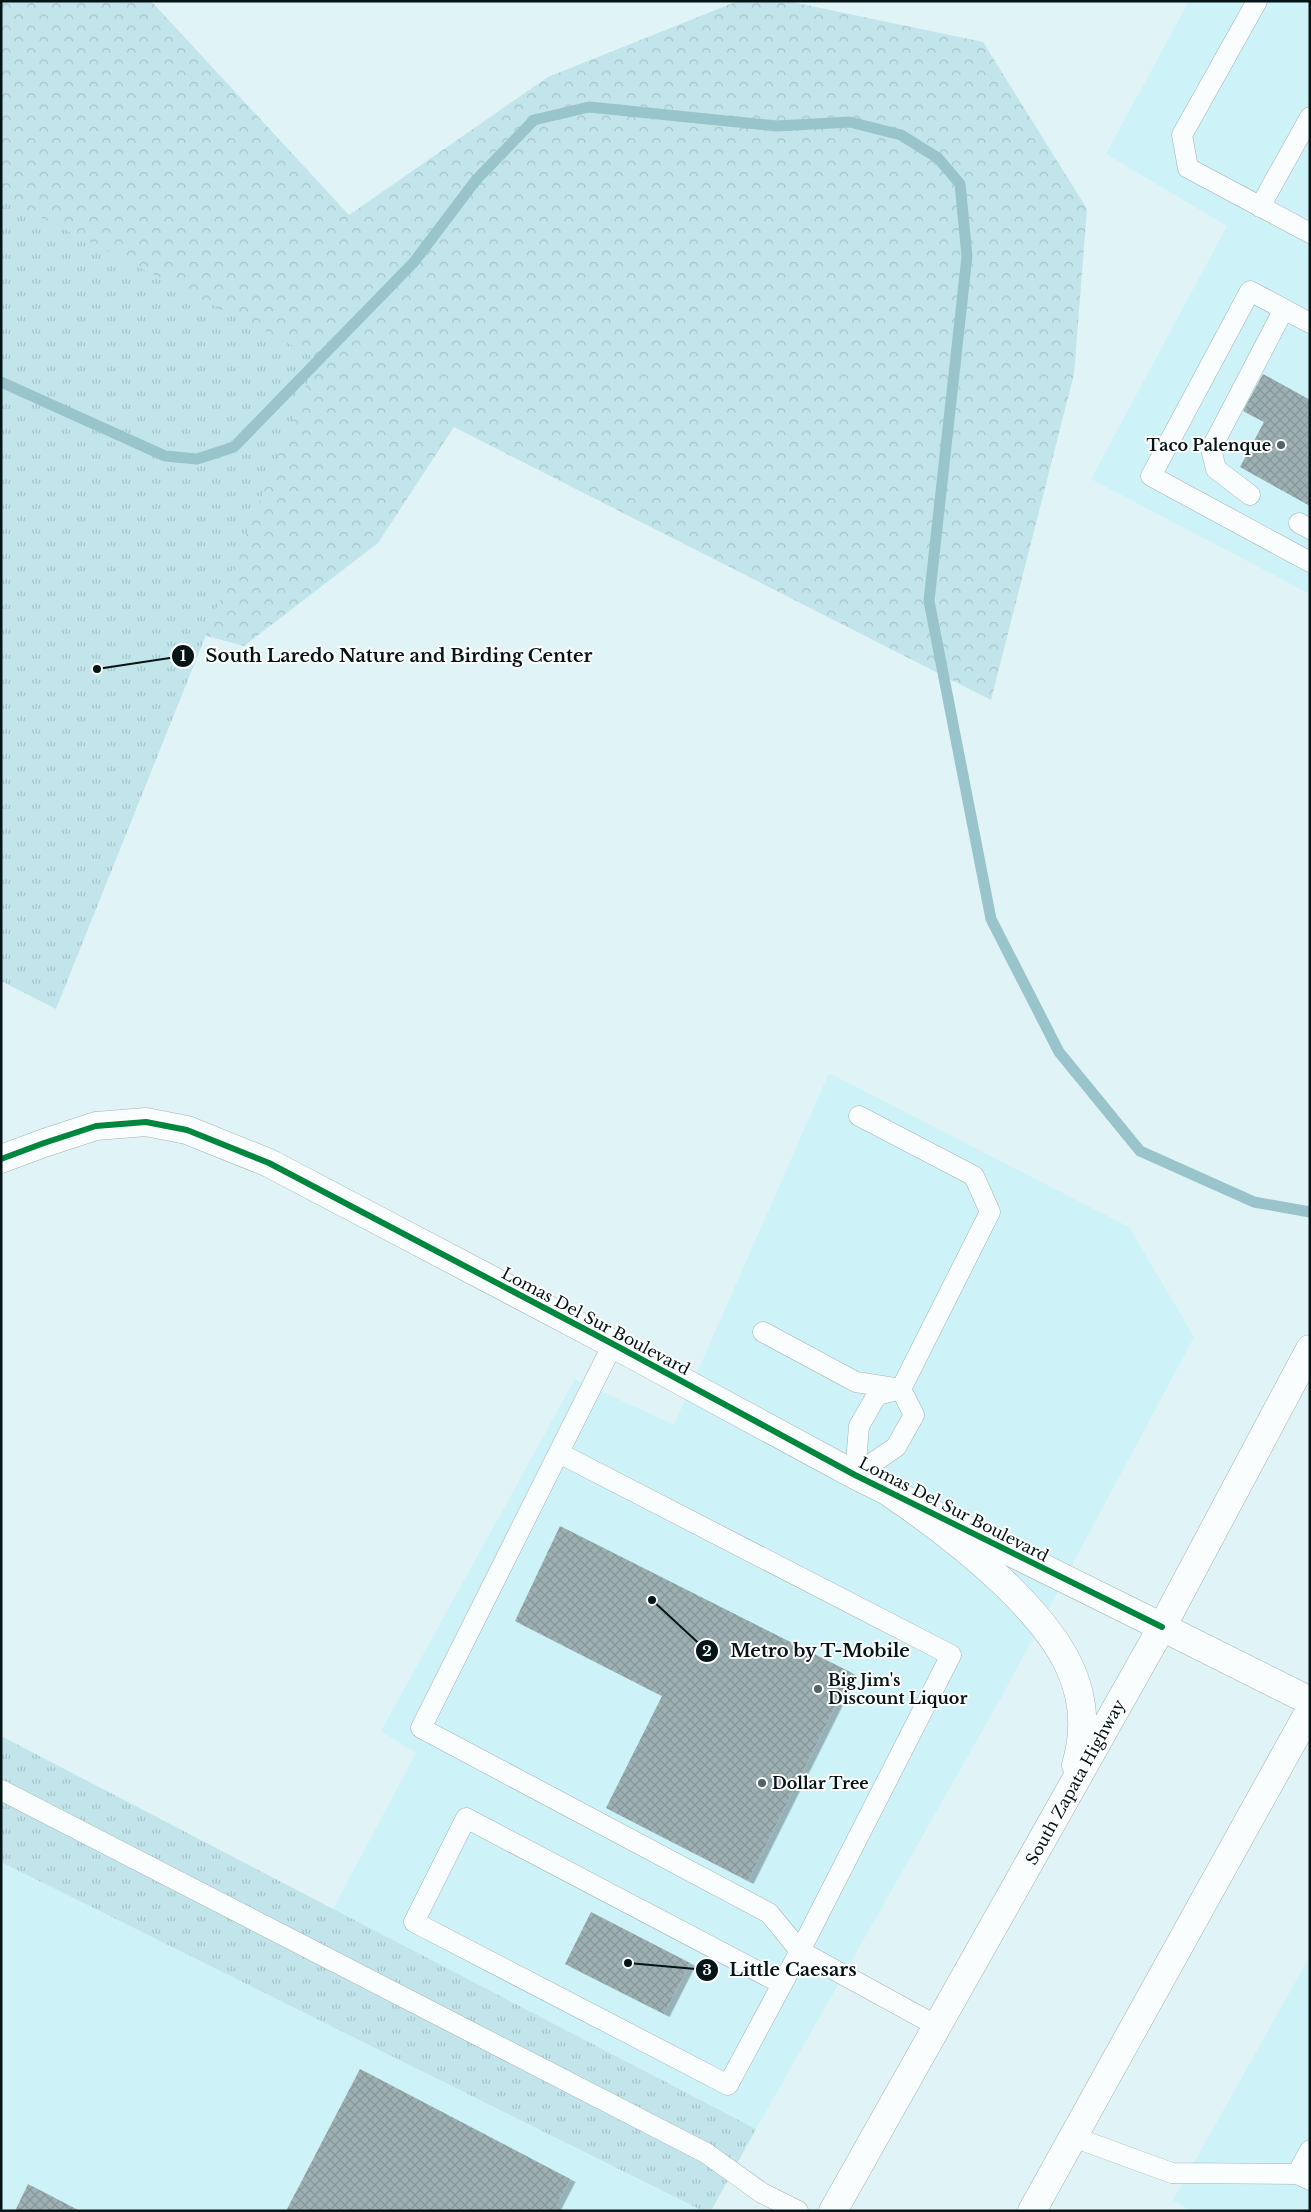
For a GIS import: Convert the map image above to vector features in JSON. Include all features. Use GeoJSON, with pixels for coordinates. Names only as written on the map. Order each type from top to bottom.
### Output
{"type":"FeatureCollection","features":[{"type":"Feature","properties":{"kind":"main road","name":"Lomas Del Sur Boulevard"},"geometry":{"type":"LineString","coordinates":[[1,1159],[44,1142],[96,1126],[146,1122],[187,1130],[268,1163],[613,1344],[855,1475],[1310,1701]]}},
{"type":"Feature","properties":{"kind":"main road","name":"South Zapata Highway"},"geometry":{"type":"LineString","coordinates":[[834,2211],[1162,1628],[1310,1349]]}},
{"type":"Feature","properties":{"kind":"main road"},"geometry":{"type":"LineString","coordinates":[[890,1493],[954,1539],[986,1566],[1038,1617],[1054,1637],[1076,1683],[1082,1705],[1081,1749],[1062,1804]]}},
{"type":"Feature","properties":{"kind":"main road"},"geometry":{"type":"LineString","coordinates":[[1032,2211],[1310,1710]]}},
{"type":"Feature","properties":{"kind":"lane"},"geometry":{"type":"LineString","coordinates":[[1257,1],[1182,135],[1188,168],[1310,233]]}},
{"type":"Feature","properties":{"kind":"lane"},"geometry":{"type":"LineString","coordinates":[[1260,207],[1304,141],[1310,118]]}},
{"type":"Feature","properties":{"kind":"lane"},"geometry":{"type":"LineString","coordinates":[[1310,323],[1250,291],[1151,476],[1310,562]]}},
{"type":"Feature","properties":{"kind":"lane"},"geometry":{"type":"LineString","coordinates":[[1250,495],[1216,469],[1211,448],[1284,309]]}},
{"type":"Feature","properties":{"kind":"lane"},"geometry":{"type":"LineString","coordinates":[[859,1116],[974,1176],[990,1212],[902,1389]]}},
{"type":"Feature","properties":{"kind":"lane"},"geometry":{"type":"LineString","coordinates":[[763,1332],[856,1382],[902,1389]]}},
{"type":"Feature","properties":{"kind":"lane"},"geometry":{"type":"LineString","coordinates":[[613,1344],[421,1728],[769,1913],[800,1951],[937,2026]]}},
{"type":"Feature","properties":{"kind":"lane"},"geometry":{"type":"LineString","coordinates":[[855,1475],[896,1447],[914,1415],[902,1389]]}},
{"type":"Feature","properties":{"kind":"lane"},"geometry":{"type":"LineString","coordinates":[[855,1475],[859,1426],[877,1395],[902,1389]]}},
{"type":"Feature","properties":{"kind":"lane"},"geometry":{"type":"LineString","coordinates":[[559,1453],[951,1655],[800,1951],[728,2085],[414,1922],[466,1818],[782,1984]]}},
{"type":"Feature","properties":{"kind":"lane"},"geometry":{"type":"LineString","coordinates":[[1,1790],[706,2153],[762,2192],[798,2211]]}},
{"type":"Feature","properties":{"kind":"lane"},"geometry":{"type":"LineString","coordinates":[[1073,2137],[1172,2173],[1304,2177],[1310,2150]]}},
{"type":"Feature","properties":{"kind":"shaded area"},"geometry":{"type":"Polygon","coordinates":[[[1189,1],[1310,1],[1310,594],[1091,479],[1227,226],[1106,154],[1189,1]]]}},
{"type":"Feature","properties":{"kind":"shaded area"},"geometry":{"type":"Polygon","coordinates":[[[829,1073],[1129,1227],[1194,1337],[1002,1696],[756,2129],[333,1909],[416,1753],[381,1731],[575,1379],[674,1425],[829,1073]]]}},
{"type":"Feature","properties":{"kind":"shaded area"},"geometry":{"type":"Polygon","coordinates":[[[1,1862],[703,2211],[1,2211],[1,1862]]]}},
{"type":"Feature","properties":{"kind":"shaded area"},"geometry":{"type":"Polygon","coordinates":[[[1310,1956],[1310,2211],[1190,2211],[1173,2200],[1310,1956]]]}},
{"type":"Feature","properties":{"kind":"green space"},"geometry":{"type":"Polygon","coordinates":[[[1,1],[151,1],[349,215],[548,77],[738,1],[787,1],[983,42],[1087,209],[1074,374],[991,700],[454,427],[378,543],[244,646],[1,581],[1,1]]]}},
{"type":"Feature","properties":{"kind":"green space"},"geometry":{"type":"Polygon","coordinates":[[[1,197],[317,358],[56,1009],[1,981],[1,197]]]}},
{"type":"Feature","properties":{"kind":"green space"},"geometry":{"type":"Polygon","coordinates":[[[1,1736],[756,2129],[711,2211],[703,2211],[1,1862],[1,1736]]]}},
{"type":"Feature","properties":{"kind":"building","name":"Taco Palenque"},"geometry":{"type":"Polygon","coordinates":[[[1263,374],[1310,400],[1310,506],[1240,467],[1264,422],[1243,411],[1263,374]]]}},
{"type":"Feature","properties":{"kind":"building"},"geometry":{"type":"Polygon","coordinates":[[[560,1526],[852,1673],[748,1881],[606,1808],[662,1696],[515,1621],[560,1526]]]}},
{"type":"Feature","properties":{"kind":"building"},"geometry":{"type":"Polygon","coordinates":[[[591,1912],[690,1963],[664,2014],[565,1964],[591,1912]]]}},
{"type":"Feature","properties":{"kind":"building"},"geometry":{"type":"Polygon","coordinates":[[[360,2069],[570,2179],[556,2206],[564,2211],[286,2211],[360,2069]]]}},
{"type":"Feature","properties":{"kind":"building"},"geometry":{"type":"Polygon","coordinates":[[[28,2184],[80,2211],[15,2211],[28,2184]]]}},
{"type":"Feature","properties":{"kind":"waterway"},"geometry":{"type":"LineString","coordinates":[[1,382],[165,456],[197,459],[234,447],[414,262],[476,180],[534,120],[589,107],[777,126],[850,122],[901,135],[938,158],[960,184],[967,256],[929,601],[991,919],[1059,1052],[1140,1151],[1254,1202],[1310,1212]]}},
{"type":"Feature","properties":{"kind":"cycle path"},"geometry":{"type":"LineString","coordinates":[[1,1159],[96,1126],[146,1122],[187,1130],[269,1163],[613,1344],[855,1475],[1162,1627]]}},
{"type":"Feature","properties":{"kind":"place","name":"Taco Palenque"},"geometry":{"type":"Point","coordinates":[1281,445]}},
{"type":"Feature","properties":{"kind":"place","name":"South Laredo Nature and Birding Center"},"geometry":{"type":"Point","coordinates":[97,669]}},
{"type":"Feature","properties":{"kind":"place","name":"Metro by T-Mobile"},"geometry":{"type":"Point","coordinates":[652,1600]}},
{"type":"Feature","properties":{"kind":"place","name":"Big Jim's Discount Liquor"},"geometry":{"type":"Point","coordinates":[818,1689]}},
{"type":"Feature","properties":{"kind":"place","name":"Dollar Tree"},"geometry":{"type":"Point","coordinates":[762,1783]}},
{"type":"Feature","properties":{"kind":"place","name":"Little Caesars"},"geometry":{"type":"Point","coordinates":[628,1963]}}]}
